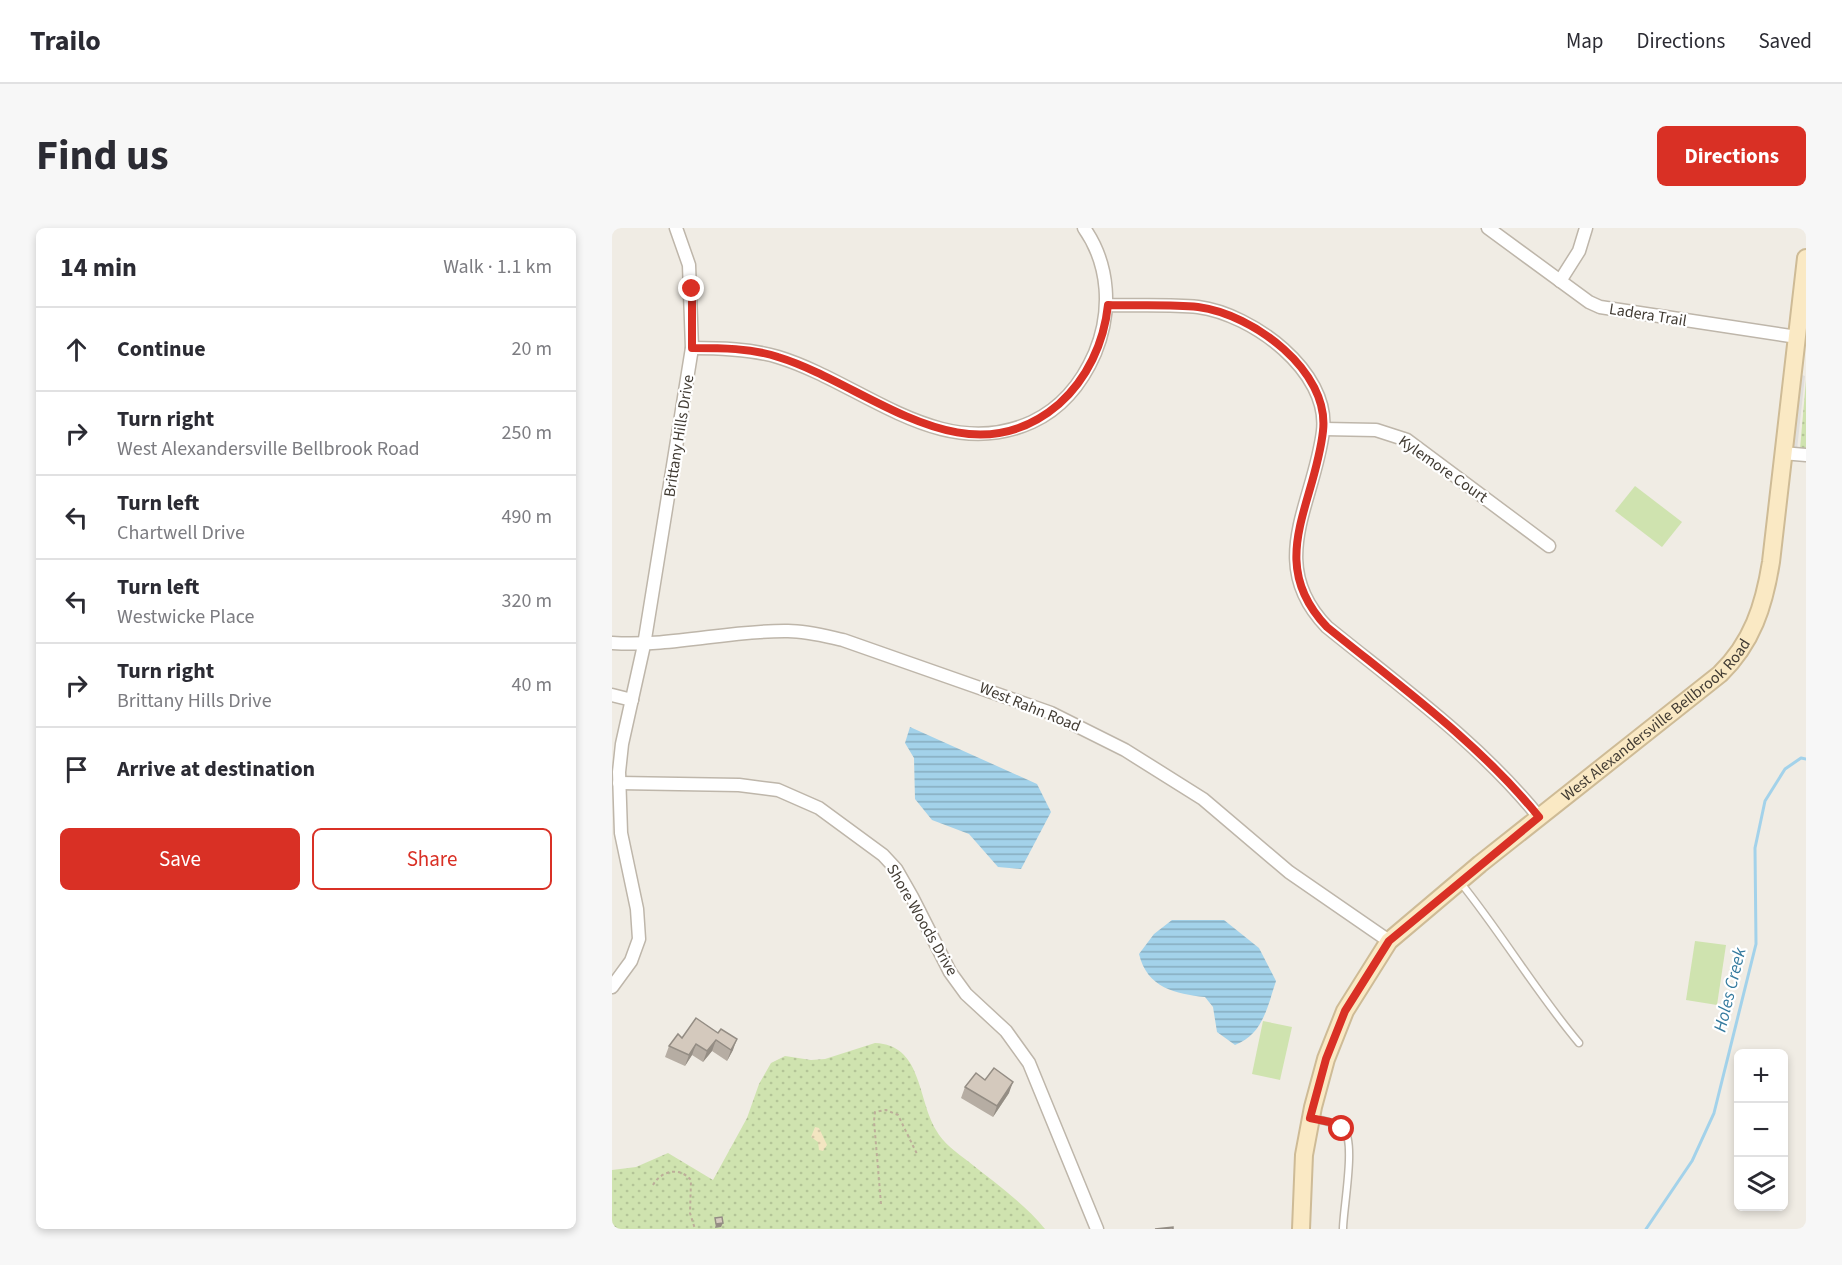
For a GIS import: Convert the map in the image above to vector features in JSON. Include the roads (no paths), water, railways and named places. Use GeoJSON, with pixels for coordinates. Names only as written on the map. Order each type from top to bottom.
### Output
{"type":"FeatureCollection","features":[{"type":"Feature","properties":{"kind":"main road","name":"West Alexandersville Bellbrook Road"},"geometry":{"type":"LineString","coordinates":[[1301,1229],[1301,1195],[1310,1118],[1326,1059],[1345,1011],[1389,941],[1459,881],[1720,674],[1746,642],[1761,610],[1767,586],[1806,258]]}},
{"type":"Feature","properties":{"kind":"street","name":"Brittany Hills Drive"},"geometry":{"type":"LineString","coordinates":[[612,987],[631,961],[639,939],[638,909],[621,833],[619,783],[622,744],[644,645],[692,348],[692,289],[689,266],[676,228]]}},
{"type":"Feature","properties":{"kind":"street"},"geometry":{"type":"LineString","coordinates":[[692,348],[734,349],[777,357],[830,377],[931,428],[959,435],[990,434],[1017,429],[1045,416],[1073,392],[1089,367],[1100,342],[1108,305],[1103,270],[1091,238],[1084,228]]}},
{"type":"Feature","properties":{"kind":"street","name":"Ladera Trail"},"geometry":{"type":"LineString","coordinates":[[1488,228],[1589,302],[1611,310],[1797,336]]}},
{"type":"Feature","properties":{"kind":"street"},"geometry":{"type":"LineString","coordinates":[[1560,281],[1579,250],[1586,228]]}},
{"type":"Feature","properties":{"kind":"street"},"geometry":{"type":"LineString","coordinates":[[1108,305],[1200,307],[1236,319],[1271,338],[1301,365],[1318,393],[1324,429],[1294,554],[1303,596],[1313,613],[1327,627],[1459,734],[1509,781],[1539,817]]}},
{"type":"Feature","properties":{"kind":"street","name":"Kylemore Court"},"geometry":{"type":"LineString","coordinates":[[1324,429],[1376,430],[1407,440],[1549,546]]}},
{"type":"Feature","properties":{"kind":"street"},"geometry":{"type":"LineString","coordinates":[[1782,453],[1806,455]]}},
{"type":"Feature","properties":{"kind":"street","name":"West Rahn Road"},"geometry":{"type":"LineString","coordinates":[[612,643],[644,645],[771,631],[810,632],[843,640],[1051,713],[1125,750],[1203,799],[1289,872],[1389,941]]}},
{"type":"Feature","properties":{"kind":"street"},"geometry":{"type":"LineString","coordinates":[[612,695],[632,700]]}},
{"type":"Feature","properties":{"kind":"street","name":"Shore Woods Drive"},"geometry":{"type":"LineString","coordinates":[[619,783],[740,785],[778,790],[819,808],[883,855],[896,869],[956,980],[966,994],[1006,1031],[1029,1063],[1097,1229]]}},
{"type":"Feature","properties":{"kind":"lane"},"geometry":{"type":"LineString","coordinates":[[1459,881],[1490,919],[1547,1005],[1579,1043]]}},
{"type":"Feature","properties":{"kind":"lane"},"geometry":{"type":"LineString","coordinates":[[1310,1118],[1330,1122],[1343,1129],[1348,1137],[1350,1155],[1343,1229]]}},
{"type":"Feature","properties":{"kind":"water"},"geometry":{"type":"Polygon","coordinates":[[[910,727],[1037,784],[1051,812],[1021,869],[998,867],[969,834],[932,820],[915,799],[914,758],[905,743],[910,727]]]}},
{"type":"Feature","properties":{"kind":"water"},"geometry":{"type":"Polygon","coordinates":[[[1172,920],[1224,920],[1259,948],[1276,981],[1258,1027],[1252,1034],[1235,1045],[1217,1032],[1213,1007],[1205,997],[1184,994],[1164,987],[1149,975],[1143,965],[1139,954],[1154,934],[1172,920]]]}},
{"type":"Feature","properties":{"kind":"waterway","name":"Holes Creek"},"geometry":{"type":"LineString","coordinates":[[1646,1229],[1692,1161],[1714,1113],[1756,944],[1755,848],[1765,801],[1785,769],[1801,758],[1806,759]]}}]}
